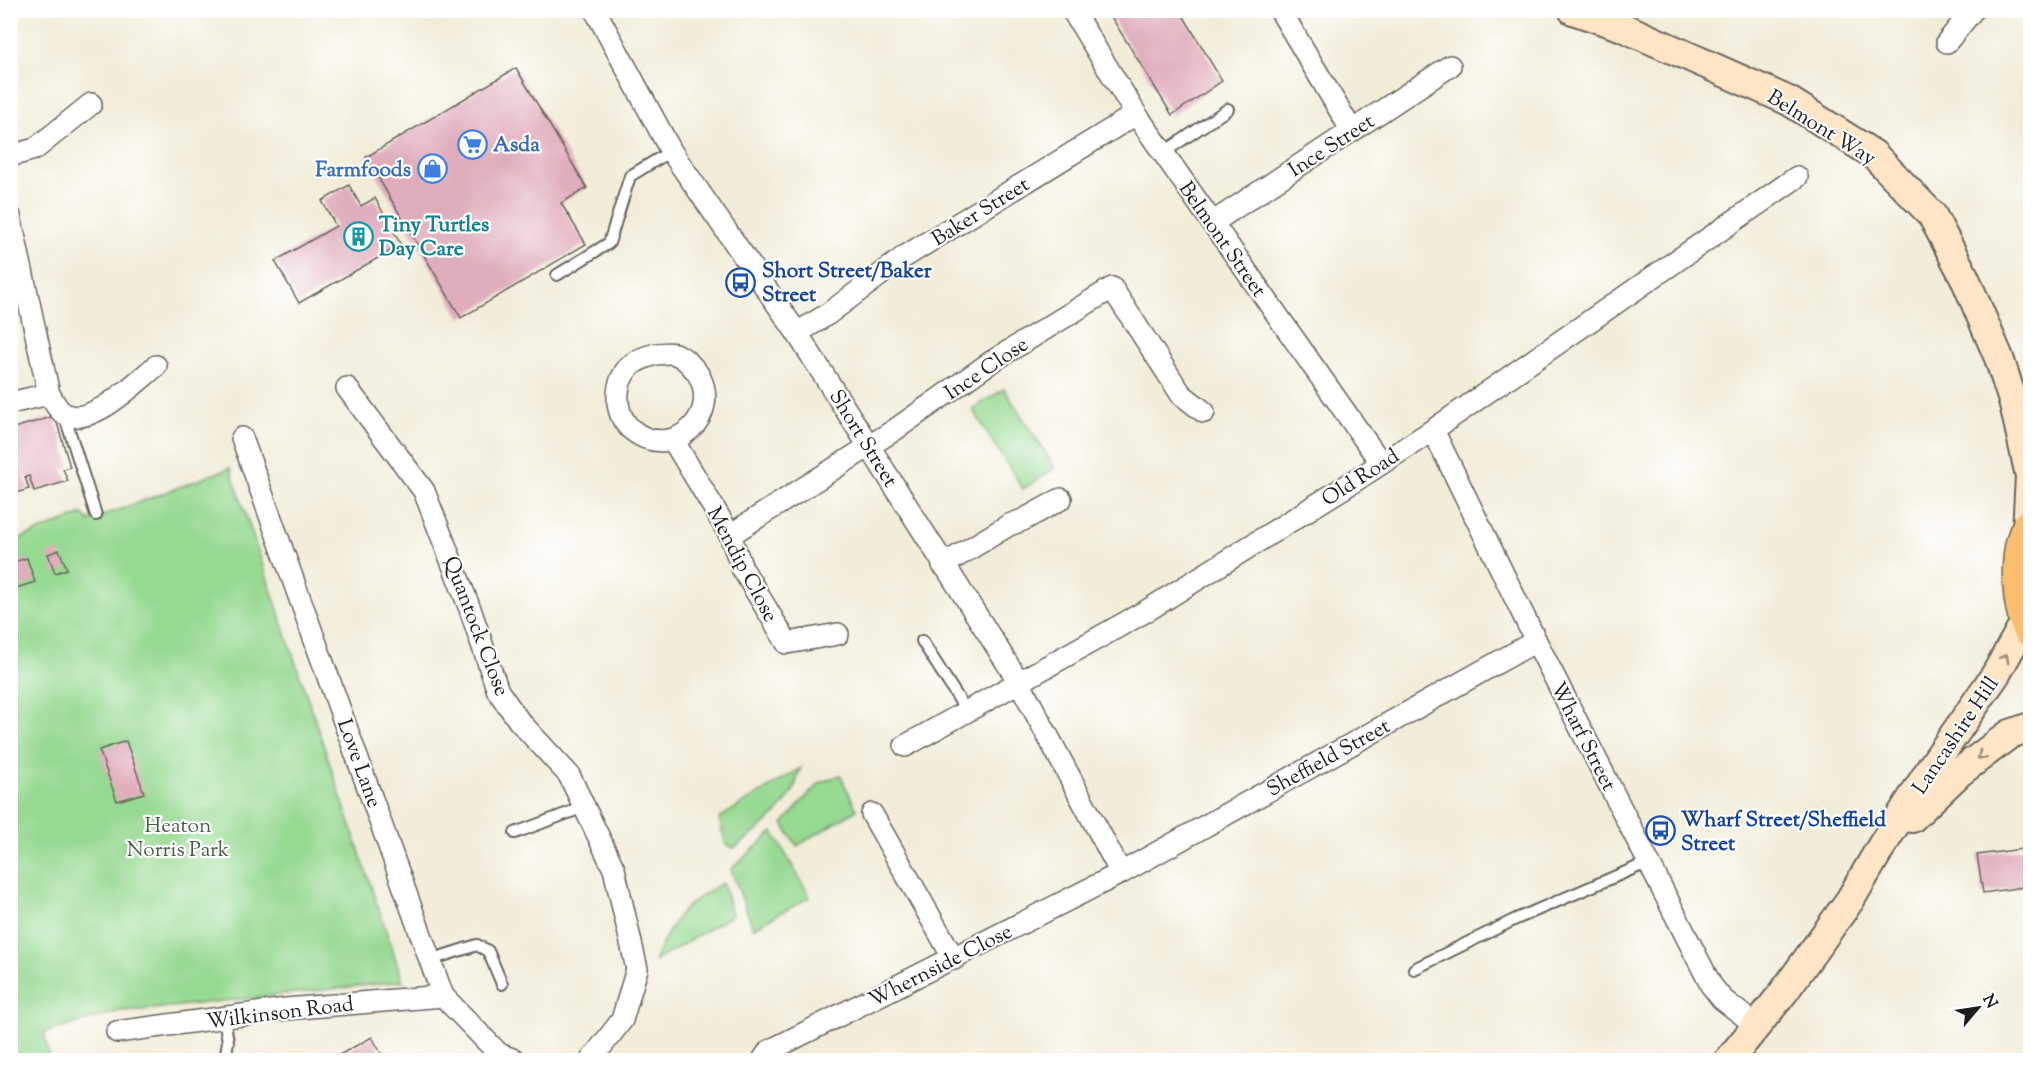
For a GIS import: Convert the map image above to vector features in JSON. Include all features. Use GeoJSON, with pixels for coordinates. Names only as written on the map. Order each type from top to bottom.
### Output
{"type":"FeatureCollection","features":[{"type":"Feature","properties":{"kind":"main road"},"geometry":{"type":"LineString","coordinates":[[2028,625],[2020,590],[2019,569],[2029,528]]}},
{"type":"Feature","properties":{"kind":"street","name":"Short Street"},"geometry":{"type":"LineString","coordinates":[[595,10],[671,151],[797,333],[1019,682],[1121,873]]}},
{"type":"Feature","properties":{"kind":"street","name":"Belmont Street"},"geometry":{"type":"LineString","coordinates":[[1072,10],[1136,114],[1381,463]]}},
{"type":"Feature","properties":{"kind":"street"},"geometry":{"type":"LineString","coordinates":[[1280,10],[1352,131]]}},
{"type":"Feature","properties":{"kind":"street","name":"Belmont Way"},"geometry":{"type":"LineString","coordinates":[[1573,10],[1620,26],[1790,101],[1873,154],[1932,215],[1964,276],[2022,411],[2030,476],[2029,528]]}},
{"type":"Feature","properties":{"kind":"street"},"geometry":{"type":"LineString","coordinates":[[1947,42],[1973,10]]}},
{"type":"Feature","properties":{"kind":"street","name":"Ince Street"},"geometry":{"type":"LineString","coordinates":[[1212,224],[1450,66]]}},
{"type":"Feature","properties":{"kind":"street"},"geometry":{"type":"LineString","coordinates":[[10,156],[35,149],[91,104]]}},
{"type":"Feature","properties":{"kind":"street","name":"Baker Street"},"geometry":{"type":"LineString","coordinates":[[797,333],[828,314],[904,257],[1136,114]]}},
{"type":"Feature","properties":{"kind":"street","name":"Old Road"},"geometry":{"type":"LineString","coordinates":[[905,746],[1148,610],[1433,430],[1797,177]]}},
{"type":"Feature","properties":{"kind":"street"},"geometry":{"type":"LineString","coordinates":[[10,216],[49,394],[63,414],[78,418],[96,413],[156,366]]}},
{"type":"Feature","properties":{"kind":"street","name":"Ince Close"},"geometry":{"type":"LineString","coordinates":[[730,535],[896,429],[991,362],[1112,288],[1181,394],[1203,412]]}},
{"type":"Feature","properties":{"kind":"street"},"geometry":{"type":"LineString","coordinates":[[656,354],[675,354],[692,366],[701,379],[705,403],[701,416],[692,428],[673,440],[658,441],[643,438],[630,429],[618,408],[617,391],[626,370],[642,358],[656,354]]}},
{"type":"Feature","properties":{"kind":"street","name":"Quantock Close"},"geometry":{"type":"LineString","coordinates":[[347,388],[424,491],[470,609],[498,691],[519,721],[569,775],[614,869],[637,969],[622,1020],[591,1060]]}},
{"type":"Feature","properties":{"kind":"street"},"geometry":{"type":"LineString","coordinates":[[10,403],[49,394]]}},
{"type":"Feature","properties":{"kind":"street","name":"Wharf Street"},"geometry":{"type":"LineString","coordinates":[[1433,430],[1536,641],[1711,985],[1722,999],[1757,1026]]}},
{"type":"Feature","properties":{"kind":"street","name":"Love Lane"},"geometry":{"type":"LineString","coordinates":[[242,438],[442,996],[499,1054],[515,1060]]}},
{"type":"Feature","properties":{"kind":"street","name":"Mendip Close"},"geometry":{"type":"LineString","coordinates":[[673,440],[730,535],[742,568],[787,643],[838,634]]}},
{"type":"Feature","properties":{"kind":"street"},"geometry":{"type":"LineString","coordinates":[[943,565],[1009,525],[1061,499]]}},
{"type":"Feature","properties":{"kind":"street","name":"Lancashire Hill"},"geometry":{"type":"LineString","coordinates":[[1729,1060],[1783,993],[1850,900],[1933,765],[2028,625]]}},
{"type":"Feature","properties":{"kind":"street","name":"Sheffield Street"},"geometry":{"type":"LineString","coordinates":[[1121,873],[1536,641]]}},
{"type":"Feature","properties":{"kind":"street","name":"Lancashire Hill"},"geometry":{"type":"LineString","coordinates":[[1881,847],[1960,772],[2010,734],[2031,727]]}},
{"type":"Feature","properties":{"kind":"street"},"geometry":{"type":"LineString","coordinates":[[872,814],[954,958]]}},
{"type":"Feature","properties":{"kind":"street","name":"Whernside Close"},"geometry":{"type":"LineString","coordinates":[[763,1060],[769,1051],[1121,873]]}},
{"type":"Feature","properties":{"kind":"street","name":"Wilkinson Road"},"geometry":{"type":"LineString","coordinates":[[117,1032],[286,1009],[442,996]]}},
{"type":"Feature","properties":{"kind":"lane"},"geometry":{"type":"LineString","coordinates":[[1163,153],[1228,109]]}},
{"type":"Feature","properties":{"kind":"lane"},"geometry":{"type":"LineString","coordinates":[[557,275],[609,243],[630,176],[671,151]]}},
{"type":"Feature","properties":{"kind":"lane"},"geometry":{"type":"LineString","coordinates":[[63,414],[96,515]]}},
{"type":"Feature","properties":{"kind":"lane"},"geometry":{"type":"LineString","coordinates":[[922,641],[968,712]]}},
{"type":"Feature","properties":{"kind":"lane"},"geometry":{"type":"LineString","coordinates":[[515,833],[584,807]]}},
{"type":"Feature","properties":{"kind":"lane"},"geometry":{"type":"LineString","coordinates":[[1414,969],[1516,920],[1649,862]]}},
{"type":"Feature","properties":{"kind":"lane"},"geometry":{"type":"LineString","coordinates":[[430,960],[477,945],[488,951],[502,984]]}},
{"type":"Feature","properties":{"kind":"lane"},"geometry":{"type":"LineString","coordinates":[[224,1018],[228,1041],[225,1060]]}},
{"type":"Feature","properties":{"kind":"green space"},"geometry":{"type":"Polygon","coordinates":[[[1004,389],[1055,468],[1023,489],[972,409],[1004,389]]]}},
{"type":"Feature","properties":{"kind":"green space","name":"Heaton Norris Park"},"geometry":{"type":"Polygon","coordinates":[[[230,468],[403,981],[120,1011],[44,1033],[50,1060],[11,1060],[11,542],[83,514],[89,521],[230,468]]]}},
{"type":"Feature","properties":{"kind":"green space"},"geometry":{"type":"Polygon","coordinates":[[[801,768],[793,791],[775,815],[734,848],[726,845],[719,818],[801,768]]]}},
{"type":"Feature","properties":{"kind":"green space"},"geometry":{"type":"Polygon","coordinates":[[[840,775],[857,810],[797,846],[783,824],[820,783],[840,775]]]}},
{"type":"Feature","properties":{"kind":"green space"},"geometry":{"type":"Polygon","coordinates":[[[773,832],[810,897],[753,928],[731,869],[773,832]]]}},
{"type":"Feature","properties":{"kind":"green space"},"geometry":{"type":"Polygon","coordinates":[[[723,883],[732,915],[654,962],[666,935],[680,915],[697,899],[723,883]]]}},
{"type":"Feature","properties":{"kind":"building"},"geometry":{"type":"Polygon","coordinates":[[[1107,10],[1180,10],[1222,81],[1172,115],[1107,10]]]}},
{"type":"Feature","properties":{"kind":"building"},"geometry":{"type":"Polygon","coordinates":[[[516,68],[587,188],[561,203],[586,244],[461,318],[366,157],[516,68]]]}},
{"type":"Feature","properties":{"kind":"building","name":"Tiny Turtles Day Care"},"geometry":{"type":"Polygon","coordinates":[[[349,185],[361,206],[375,198],[401,245],[299,303],[275,261],[336,226],[322,201],[349,185]]]}},
{"type":"Feature","properties":{"kind":"building"},"geometry":{"type":"Polygon","coordinates":[[[55,416],[70,467],[63,469],[68,481],[34,491],[29,476],[25,477],[29,489],[10,495],[10,429],[55,416]]]}},
{"type":"Feature","properties":{"kind":"building"},"geometry":{"type":"Polygon","coordinates":[[[59,550],[67,569],[55,573],[48,554],[59,550]]]}},
{"type":"Feature","properties":{"kind":"building"},"geometry":{"type":"Polygon","coordinates":[[[27,558],[35,582],[10,590],[10,563],[27,558]]]}},
{"type":"Feature","properties":{"kind":"building"},"geometry":{"type":"Polygon","coordinates":[[[126,741],[144,793],[117,801],[99,750],[126,741]]]}},
{"type":"Feature","properties":{"kind":"building"},"geometry":{"type":"Polygon","coordinates":[[[2030,848],[2030,886],[1983,893],[1977,855],[2030,848]]]}},
{"type":"Feature","properties":{"kind":"building"},"geometry":{"type":"Polygon","coordinates":[[[372,1037],[385,1060],[330,1060],[372,1037]]]}},
{"type":"Feature","properties":{"kind":"place","name":"Asda"},"geometry":{"type":"Point","coordinates":[472,144]}},
{"type":"Feature","properties":{"kind":"place","name":"Farmfoods"},"geometry":{"type":"Point","coordinates":[432,169]}},
{"type":"Feature","properties":{"kind":"place","name":"Tiny Turtles Day Care"},"geometry":{"type":"Point","coordinates":[358,236]}},
{"type":"Feature","properties":{"kind":"place","name":"Short Street/Baker Street"},"geometry":{"type":"Point","coordinates":[741,282]}},
{"type":"Feature","properties":{"kind":"place","name":"Wharf Street/Sheffield Street"},"geometry":{"type":"Point","coordinates":[1660,831]}}]}
